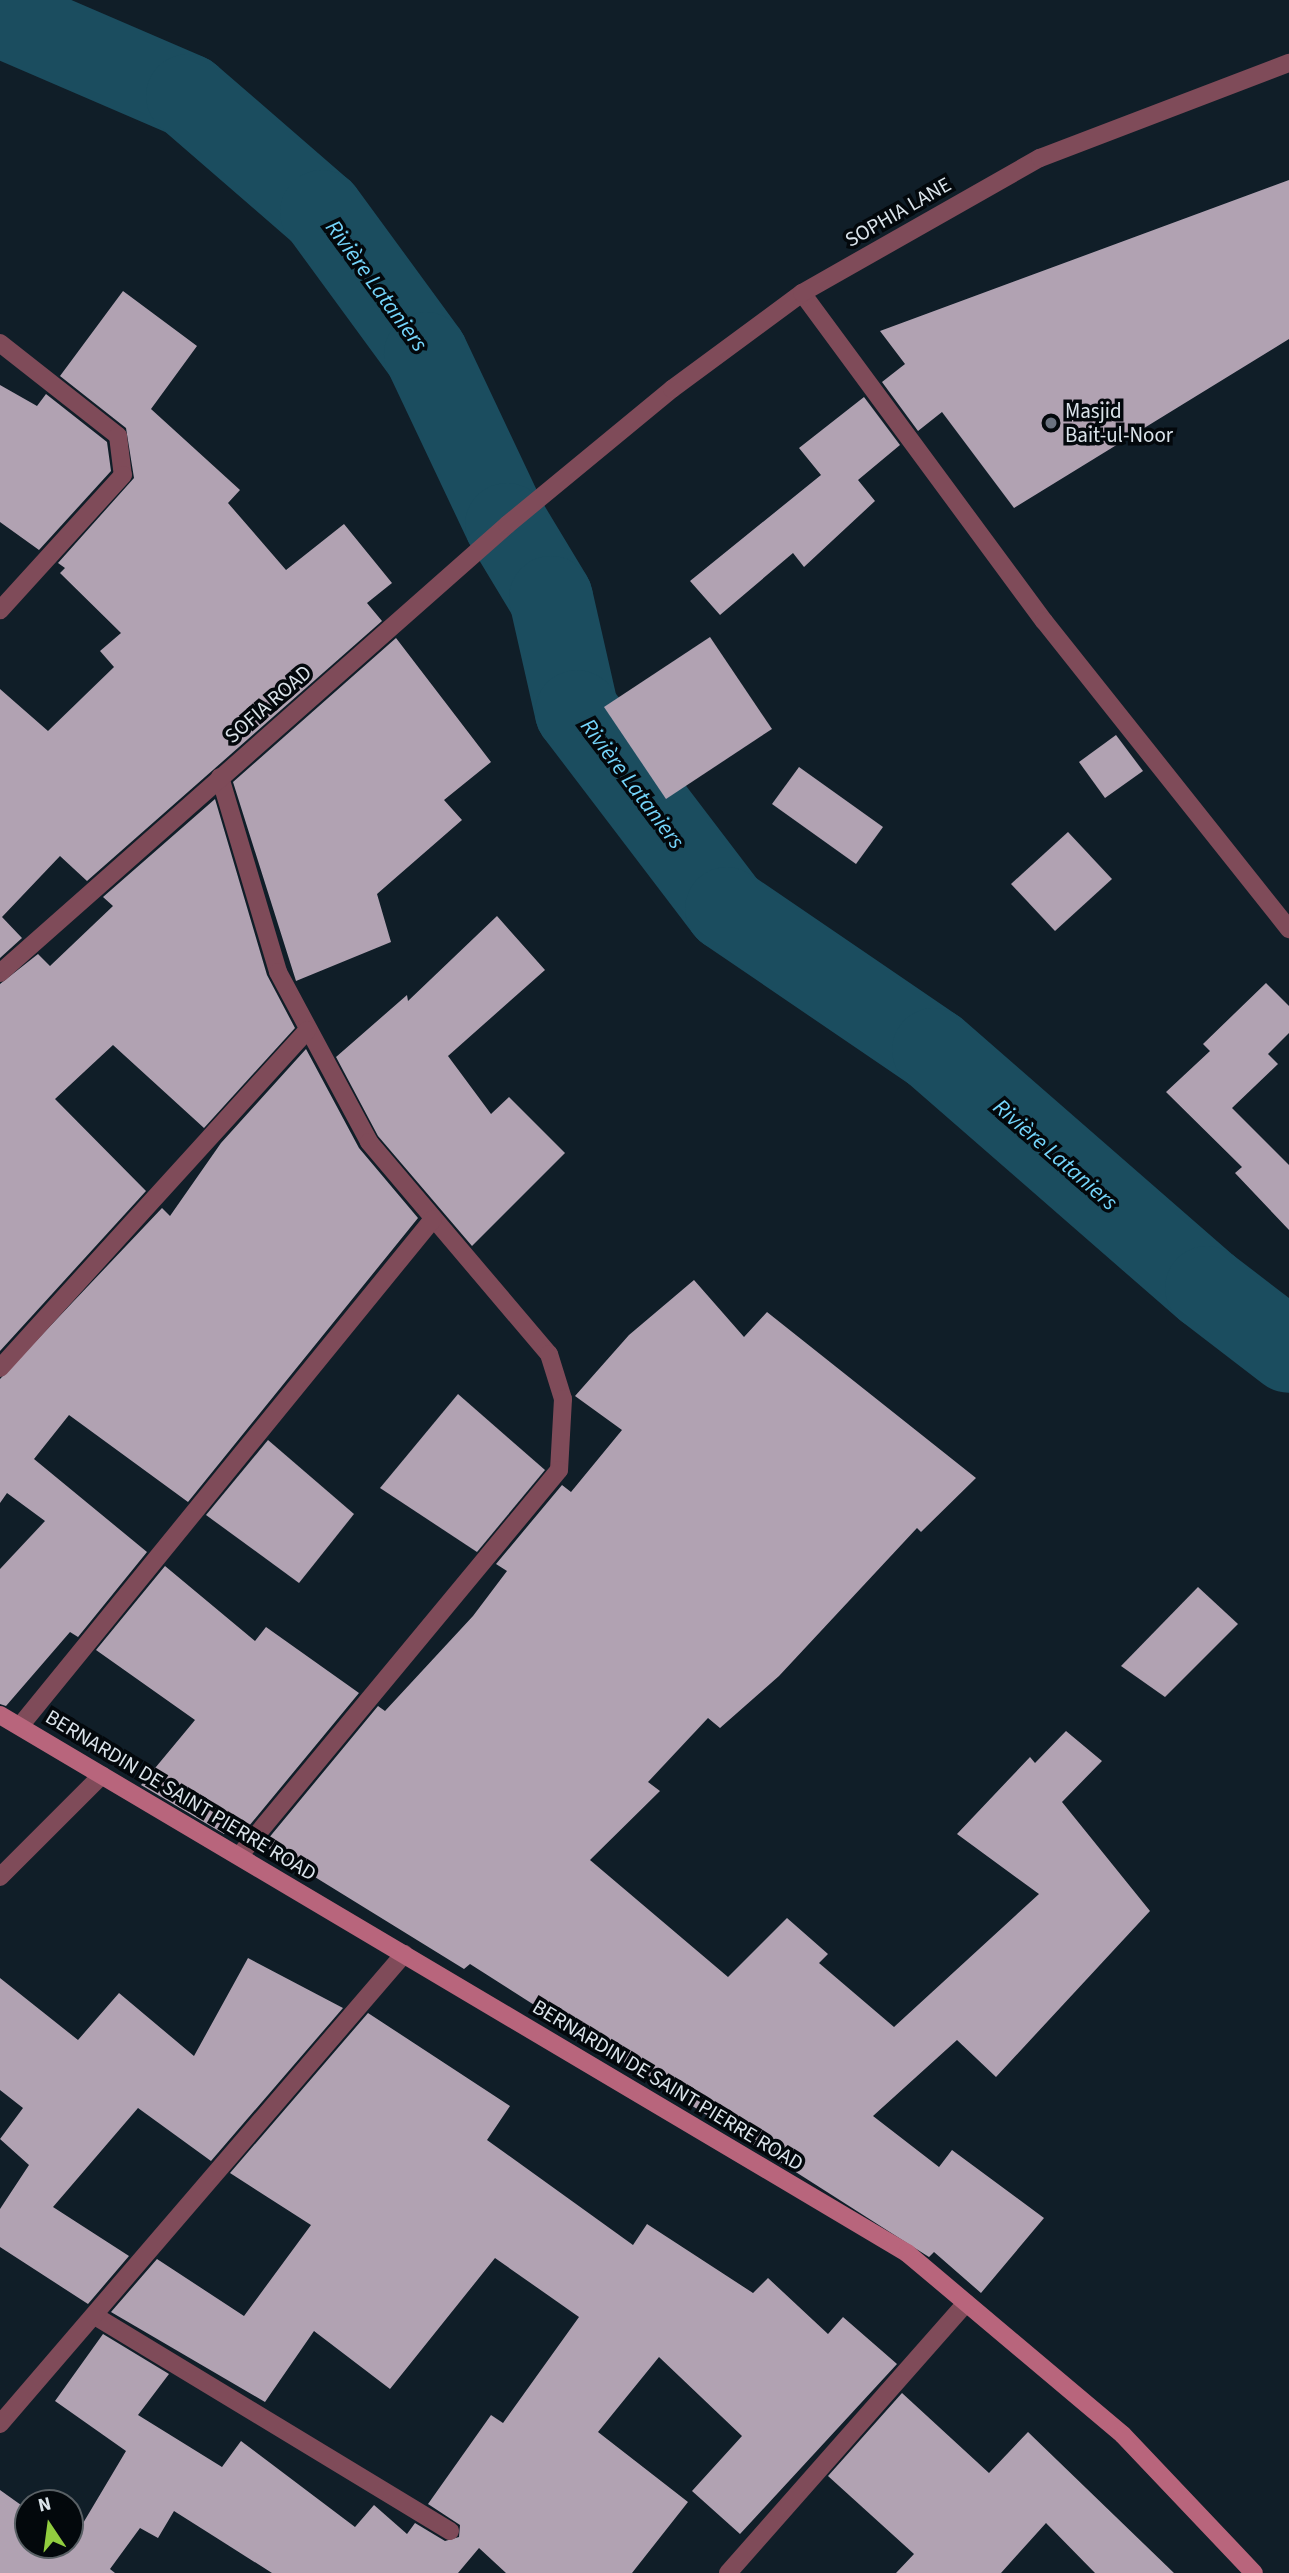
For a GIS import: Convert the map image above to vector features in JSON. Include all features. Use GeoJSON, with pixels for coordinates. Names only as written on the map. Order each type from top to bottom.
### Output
{"type":"FeatureCollection","features":[{"type":"Feature","properties":{"kind":"main road","name":"BERNARDIN DE SAINT PIERRE ROAD"},"geometry":{"type":"LineString","coordinates":[[0,1715],[906,2253],[1123,2435],[1254,2573]]}},
{"type":"Feature","properties":{"kind":"street","name":"SOPHIA LANE"},"geometry":{"type":"LineString","coordinates":[[570,473],[802,293],[1040,158],[1289,63]]}},
{"type":"Feature","properties":{"kind":"street"},"geometry":{"type":"LineString","coordinates":[[802,293],[1044,621],[1289,929]]}},
{"type":"Feature","properties":{"kind":"street"},"geometry":{"type":"LineString","coordinates":[[0,343],[118,436],[123,475],[0,610]]}},
{"type":"Feature","properties":{"kind":"street","name":"SOFIA ROAD"},"geometry":{"type":"LineString","coordinates":[[0,973],[425,595],[570,473]]}},
{"type":"Feature","properties":{"kind":"street"},"geometry":{"type":"LineString","coordinates":[[220,777],[278,972],[369,1142],[549,1354],[563,1399],[559,1470],[239,1856]]}},
{"type":"Feature","properties":{"kind":"street"},"geometry":{"type":"LineString","coordinates":[[0,1368],[308,1030]]}},
{"type":"Feature","properties":{"kind":"street"},"geometry":{"type":"LineString","coordinates":[[20,1726],[433,1219]]}},
{"type":"Feature","properties":{"kind":"street"},"geometry":{"type":"LineString","coordinates":[[0,1877],[102,1775]]}},
{"type":"Feature","properties":{"kind":"street"},"geometry":{"type":"LineString","coordinates":[[0,2424],[404,1954]]}},
{"type":"Feature","properties":{"kind":"street"},"geometry":{"type":"LineString","coordinates":[[729,2573],[966,2302]]}},
{"type":"Feature","properties":{"kind":"street"},"geometry":{"type":"LineString","coordinates":[[95,2316],[450,2531]]}},
{"type":"Feature","properties":{"kind":"building","name":"Masjid Bait-ul-Noor"},"geometry":{"type":"Polygon","coordinates":[[[1289,180],[1289,339],[1014,508],[942,412],[918,431],[882,382],[905,364],[880,331],[1289,180]]]}},
{"type":"Feature","properties":{"kind":"building"},"geometry":{"type":"Polygon","coordinates":[[[123,291],[197,346],[151,409],[240,490],[228,503],[286,570],[344,524],[392,583],[367,603],[382,621],[87,881],[60,856],[2,917],[22,938],[0,958],[0,689],[48,731],[114,667],[100,651],[121,633],[60,573],[65,568],[58,563],[134,478],[126,428],[60,376],[123,291]]]}},
{"type":"Feature","properties":{"kind":"building"},"geometry":{"type":"Polygon","coordinates":[[[0,385],[37,406],[46,394],[107,442],[111,471],[39,550],[0,522],[0,385]]]}},
{"type":"Feature","properties":{"kind":"building"},"geometry":{"type":"Polygon","coordinates":[[[864,397],[900,445],[858,480],[875,501],[804,567],[793,553],[720,615],[690,581],[821,475],[799,448],[864,397]]]}},
{"type":"Feature","properties":{"kind":"building"},"geometry":{"type":"Polygon","coordinates":[[[710,637],[772,729],[666,799],[604,707],[710,637]]]}},
{"type":"Feature","properties":{"kind":"building"},"geometry":{"type":"Polygon","coordinates":[[[396,638],[491,762],[444,800],[462,820],[377,894],[391,942],[296,981],[233,782],[396,638]]]}},
{"type":"Feature","properties":{"kind":"building"},"geometry":{"type":"Polygon","coordinates":[[[1116,735],[1143,771],[1105,798],[1079,762],[1116,735]]]}},
{"type":"Feature","properties":{"kind":"building"},"geometry":{"type":"Polygon","coordinates":[[[799,767],[883,827],[856,864],[772,804],[799,767]]]}},
{"type":"Feature","properties":{"kind":"building"},"geometry":{"type":"Polygon","coordinates":[[[215,799],[267,975],[295,1028],[204,1128],[113,1045],[55,1099],[146,1191],[0,1351],[0,984],[38,954],[50,966],[113,906],[103,897],[215,799]]]}},
{"type":"Feature","properties":{"kind":"building"},"geometry":{"type":"Polygon","coordinates":[[[1068,832],[1112,879],[1055,931],[1011,884],[1068,832]]]}},
{"type":"Feature","properties":{"kind":"building"},"geometry":{"type":"Polygon","coordinates":[[[497,916],[545,970],[448,1056],[491,1114],[509,1097],[565,1153],[472,1246],[378,1136],[336,1057],[407,995],[408,1001],[497,916]]]}},
{"type":"Feature","properties":{"kind":"building"},"geometry":{"type":"Polygon","coordinates":[[[1266,983],[1289,1006],[1289,1033],[1268,1054],[1278,1064],[1232,1108],[1289,1165],[1289,1230],[1235,1173],[1242,1167],[1166,1092],[1210,1051],[1203,1044],[1266,983]]]}},
{"type":"Feature","properties":{"kind":"building"},"geometry":{"type":"Polygon","coordinates":[[[306,1049],[359,1148],[418,1218],[188,1502],[69,1415],[34,1459],[147,1552],[78,1637],[70,1632],[6,1706],[0,1704],[0,1569],[45,1521],[7,1493],[0,1503],[0,1379],[162,1208],[170,1216],[221,1143],[306,1049]]]}},
{"type":"Feature","properties":{"kind":"building"},"geometry":{"type":"Polygon","coordinates":[[[694,1280],[744,1337],[767,1312],[976,1478],[921,1532],[917,1528],[779,1676],[720,1728],[708,1718],[648,1782],[660,1791],[590,1860],[728,1977],[787,1918],[828,1954],[819,1963],[894,2027],[1039,1894],[957,1834],[1030,1757],[1035,1763],[1066,1731],[1102,1761],[1062,1802],[1150,1911],[996,2077],[957,2040],[873,2116],[939,2167],[952,2150],[1044,2218],[981,2293],[934,2252],[929,2257],[470,1964],[464,1969],[263,1845],[378,1706],[385,1711],[473,1616],[507,1571],[496,1564],[562,1485],[571,1492],[622,1430],[575,1396],[629,1335],[694,1280]]]}},
{"type":"Feature","properties":{"kind":"building"},"geometry":{"type":"Polygon","coordinates":[[[458,1394],[545,1470],[477,1552],[380,1488],[458,1394]]]}},
{"type":"Feature","properties":{"kind":"building"},"geometry":{"type":"Polygon","coordinates":[[[268,1440],[354,1514],[299,1583],[206,1515],[268,1440]]]}},
{"type":"Feature","properties":{"kind":"building"},"geometry":{"type":"Polygon","coordinates":[[[165,1566],[255,1641],[266,1627],[359,1693],[244,1832],[232,1825],[224,1834],[141,1785],[195,1720],[96,1650],[165,1566]]]}},
{"type":"Feature","properties":{"kind":"building"},"geometry":{"type":"Polygon","coordinates":[[[1198,1587],[1238,1624],[1165,1697],[1121,1666],[1198,1587]]]}},
{"type":"Feature","properties":{"kind":"building"},"geometry":{"type":"Polygon","coordinates":[[[248,1958],[343,2008],[211,2161],[138,2108],[53,2207],[129,2256],[88,2304],[0,2247],[0,2209],[29,2165],[0,2139],[23,2108],[0,2090],[0,1978],[78,2040],[119,1993],[194,2056],[248,1958]]]}},
{"type":"Feature","properties":{"kind":"building"},"geometry":{"type":"Polygon","coordinates":[[[368,2013],[510,2106],[487,2140],[633,2245],[647,2224],[753,2293],[768,2278],[828,2334],[843,2317],[897,2364],[740,2534],[692,2491],[742,2436],[659,2357],[598,2432],[688,2502],[632,2573],[506,2573],[479,2548],[458,2573],[272,2573],[174,2511],[158,2538],[140,2528],[110,2569],[115,2573],[0,2573],[0,2490],[14,2500],[14,2559],[84,2559],[84,2522],[126,2451],[55,2401],[103,2334],[169,2374],[138,2415],[222,2467],[241,2441],[355,2527],[374,2505],[407,2534],[415,2523],[445,2541],[459,2537],[460,2525],[428,2504],[491,2415],[503,2423],[579,2317],[495,2258],[390,2389],[314,2331],[265,2402],[111,2312],[157,2259],[244,2316],[311,2225],[230,2173],[368,2013]]]}},
{"type":"Feature","properties":{"kind":"building"},"geometry":{"type":"Polygon","coordinates":[[[902,2393],[989,2473],[1028,2432],[1174,2573],[1095,2573],[1046,2523],[1001,2573],[896,2573],[914,2554],[828,2476],[902,2393]]]}},
{"type":"Feature","properties":{"kind":"waterway","name":"Rivière Lataniers"},"geometry":{"type":"LineString","coordinates":[[0,15],[188,96],[322,212],[426,354],[507,525],[551,598],[577,712],[727,909],[934,1050],[1207,1288],[1289,1351]]}},
{"type":"Feature","properties":{"kind":"place","name":"Masjid Bait-ul-Noor"},"geometry":{"type":"Point","coordinates":[1051,423]}}]}
